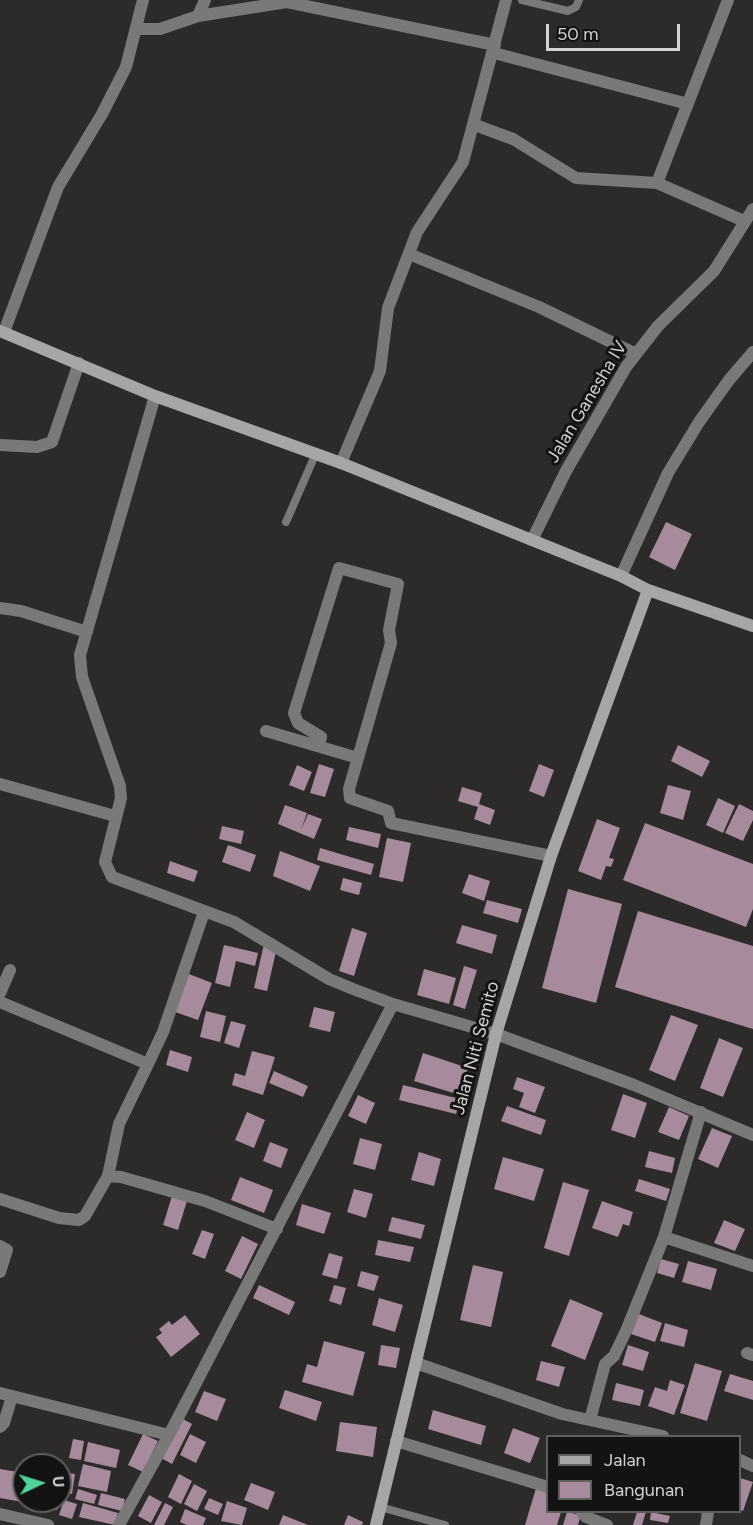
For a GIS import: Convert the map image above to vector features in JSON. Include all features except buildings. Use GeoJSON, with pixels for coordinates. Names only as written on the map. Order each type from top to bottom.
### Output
{"type":"FeatureCollection","features":[{"type":"Feature","properties":{"kind":"main road"},"geometry":{"type":"LineString","coordinates":[[2,331],[155,396],[341,463],[621,576],[648,590],[753,626]]}},
{"type":"Feature","properties":{"kind":"main road","name":"Jalan Niti Semito"},"geometry":{"type":"LineString","coordinates":[[376,1525],[496,1034],[551,856],[648,590]]}},
{"type":"Feature","properties":{"kind":"street"},"geometry":{"type":"LineString","coordinates":[[2,331],[58,187],[115,91],[126,67],[143,0]]}},
{"type":"Feature","properties":{"kind":"street"},"geometry":{"type":"LineString","coordinates":[[198,16],[206,0]]}},
{"type":"Feature","properties":{"kind":"street"},"geometry":{"type":"LineString","coordinates":[[341,463],[380,371],[388,308],[417,232],[458,175],[475,125],[506,0]]}},
{"type":"Feature","properties":{"kind":"street"},"geometry":{"type":"LineString","coordinates":[[657,183],[728,0]]}},
{"type":"Feature","properties":{"kind":"street"},"geometry":{"type":"LineString","coordinates":[[137,29],[172,26],[198,16],[283,1],[494,49],[688,104]]}},
{"type":"Feature","properties":{"kind":"street"},"geometry":{"type":"LineString","coordinates":[[475,125],[513,140],[576,178],[657,183],[744,221]]}},
{"type":"Feature","properties":{"kind":"street","name":"Jalan Ganesha IV"},"geometry":{"type":"LineString","coordinates":[[532,540],[566,471],[636,354],[658,326],[714,271],[753,209]]}},
{"type":"Feature","properties":{"kind":"street"},"geometry":{"type":"LineString","coordinates":[[409,254],[539,307],[636,354]]}},
{"type":"Feature","properties":{"kind":"street"},"geometry":{"type":"LineString","coordinates":[[621,576],[668,473],[699,422],[729,380],[753,352]]}},
{"type":"Feature","properties":{"kind":"street"},"geometry":{"type":"LineString","coordinates":[[0,445],[37,447],[52,442],[79,363]]}},
{"type":"Feature","properties":{"kind":"street"},"geometry":{"type":"LineString","coordinates":[[155,396],[80,655],[80,667],[118,775],[121,798],[105,862],[112,877],[234,922],[329,978],[393,1004],[496,1034],[701,1112],[753,1135]]}},
{"type":"Feature","properties":{"kind":"street"},"geometry":{"type":"LineString","coordinates":[[318,746],[321,737],[298,723],[294,713],[339,568],[398,584],[389,630],[392,643],[349,789],[350,798],[388,811],[391,823],[551,856]]}},
{"type":"Feature","properties":{"kind":"street"},"geometry":{"type":"LineString","coordinates":[[0,608],[21,610],[87,632]]}},
{"type":"Feature","properties":{"kind":"street"},"geometry":{"type":"LineString","coordinates":[[266,731],[358,758]]}},
{"type":"Feature","properties":{"kind":"street"},"geometry":{"type":"LineString","coordinates":[[0,784],[115,816]]}},
{"type":"Feature","properties":{"kind":"street"},"geometry":{"type":"LineString","coordinates":[[0,1199],[59,1218],[79,1220],[85,1216],[108,1176],[119,1124],[163,1032],[204,912]]}},
{"type":"Feature","properties":{"kind":"street"},"geometry":{"type":"LineString","coordinates":[[0,993],[10,969]]}},
{"type":"Feature","properties":{"kind":"street"},"geometry":{"type":"LineString","coordinates":[[0,1002],[148,1064]]}},
{"type":"Feature","properties":{"kind":"street"},"geometry":{"type":"LineString","coordinates":[[118,1525],[169,1435],[393,1004]]}},
{"type":"Feature","properties":{"kind":"street"},"geometry":{"type":"LineString","coordinates":[[590,1420],[605,1364],[614,1356],[626,1331],[664,1237],[701,1112]]}},
{"type":"Feature","properties":{"kind":"street"},"geometry":{"type":"LineString","coordinates":[[108,1176],[121,1177],[205,1201],[277,1229]]}},
{"type":"Feature","properties":{"kind":"street"},"geometry":{"type":"LineString","coordinates":[[664,1237],[753,1266]]}},
{"type":"Feature","properties":{"kind":"street"},"geometry":{"type":"LineString","coordinates":[[0,1246],[7,1250],[0,1272]]}},
{"type":"Feature","properties":{"kind":"street"},"geometry":{"type":"LineString","coordinates":[[416,1363],[538,1407],[654,1435]]}},
{"type":"Feature","properties":{"kind":"street"},"geometry":{"type":"LineString","coordinates":[[0,1426],[4,1424],[6,1395],[169,1435]]}},
{"type":"Feature","properties":{"kind":"street"},"geometry":{"type":"LineString","coordinates":[[396,1441],[546,1486]]}},
{"type":"Feature","properties":{"kind":"street"},"geometry":{"type":"LineString","coordinates":[[583,1513],[586,1517],[607,1525]]}},
{"type":"Feature","properties":{"kind":"street"},"geometry":{"type":"LineString","coordinates":[[0,1514],[48,1525]]}},
{"type":"Feature","properties":{"kind":"lane"},"geometry":{"type":"LineString","coordinates":[[522,0],[567,11],[576,7],[579,0]]}},
{"type":"Feature","properties":{"kind":"lane"},"geometry":{"type":"LineString","coordinates":[[286,522],[316,453]]}},
{"type":"Feature","properties":{"kind":"lane"},"geometry":{"type":"LineString","coordinates":[[380,1507],[429,1523],[445,1525]]}}]}
